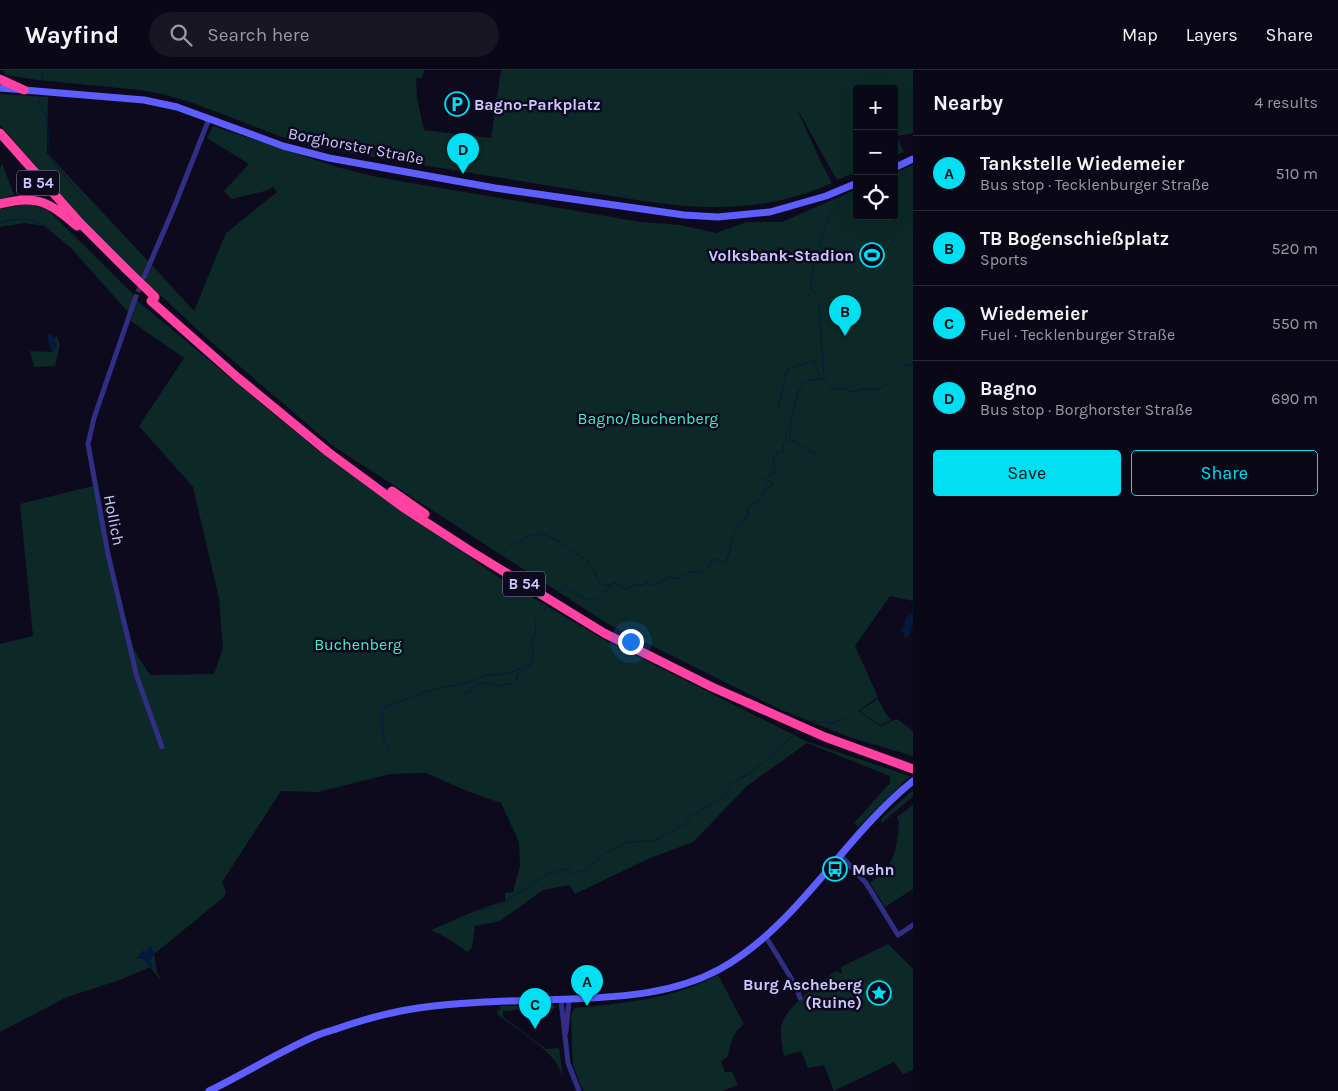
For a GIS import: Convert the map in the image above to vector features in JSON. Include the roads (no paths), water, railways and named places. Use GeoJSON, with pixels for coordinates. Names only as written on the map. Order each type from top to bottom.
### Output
{"type":"FeatureCollection","features":[{"type":"Feature","properties":{"kind":"highway"},"geometry":{"type":"LineString","coordinates":[[0,79],[24,90]]}},
{"type":"Feature","properties":{"kind":"highway","name":"B 54"},"geometry":{"type":"LineString","coordinates":[[0,133],[124,270]]}},
{"type":"Feature","properties":{"kind":"highway","name":"B 54"},"geometry":{"type":"LineString","coordinates":[[0,140],[77,226],[237,377],[328,452],[404,508],[472,552],[604,632],[712,687],[825,737],[913,769]]}},
{"type":"Feature","properties":{"kind":"highway"},"geometry":{"type":"LineString","coordinates":[[0,204],[15,200],[40,201],[59,211],[77,226]]}},
{"type":"Feature","properties":{"kind":"highway","name":"B 54"},"geometry":{"type":"LineString","coordinates":[[153,298],[239,374],[331,449],[474,548],[606,629],[714,682],[826,732],[913,763]]}},
{"type":"Feature","properties":{"kind":"main road","name":"Borghorster Straße"},"geometry":{"type":"LineString","coordinates":[[0,88],[144,100],[177,107],[283,146],[329,158],[495,188],[684,215],[718,217],[770,212],[826,196],[853,185]]}},
{"type":"Feature","properties":{"kind":"main road"},"geometry":{"type":"LineString","coordinates":[[898,166],[913,159]]}},
{"type":"Feature","properties":{"kind":"main road"},"geometry":{"type":"LineString","coordinates":[[209,1091],[314,1036],[374,1016],[417,1008],[459,1004],[613,997],[661,991],[719,970],[766,937],[805,897],[883,808],[912,782]]}},
{"type":"Feature","properties":{"kind":"street"},"geometry":{"type":"LineString","coordinates":[[144,277],[209,119]]}},
{"type":"Feature","properties":{"kind":"street","name":"Hollich"},"geometry":{"type":"LineString","coordinates":[[135,299],[94,418],[88,444],[108,554],[137,676],[162,747]]}},
{"type":"Feature","properties":{"kind":"street"},"geometry":{"type":"LineString","coordinates":[[840,856],[866,883],[898,935],[913,924]]}},
{"type":"Feature","properties":{"kind":"street"},"geometry":{"type":"LineString","coordinates":[[766,937],[796,986],[800,998]]}},
{"type":"Feature","properties":{"kind":"street"},"geometry":{"type":"LineString","coordinates":[[566,1037],[569,999]]}},
{"type":"Feature","properties":{"kind":"street"},"geometry":{"type":"LineString","coordinates":[[560,1000],[568,1063],[579,1091]]}},
{"type":"Feature","properties":{"kind":"water"},"geometry":{"type":"Polygon","coordinates":[[[51,333],[57,344],[52,352],[48,342],[48,335],[51,333]]]}},
{"type":"Feature","properties":{"kind":"water"},"geometry":{"type":"Polygon","coordinates":[[[913,613],[911,631],[905,639],[901,630],[905,624],[905,618],[913,613]]]}},
{"type":"Feature","properties":{"kind":"water"},"geometry":{"type":"Polygon","coordinates":[[[151,946],[154,954],[150,960],[154,968],[149,966],[143,959],[137,959],[143,950],[147,952],[147,948],[151,946]]]}},
{"type":"Feature","properties":{"kind":"waterway"},"geometry":{"type":"LineString","coordinates":[[41,81],[44,70]]}},
{"type":"Feature","properties":{"kind":"waterway"},"geometry":{"type":"LineString","coordinates":[[40,100],[39,103],[47,119],[50,159],[84,200]]}},
{"type":"Feature","properties":{"kind":"waterway"},"geometry":{"type":"LineString","coordinates":[[824,229],[829,216],[842,200]]}},
{"type":"Feature","properties":{"kind":"waterway"},"geometry":{"type":"LineString","coordinates":[[0,223],[15,219],[27,219],[53,230]]}},
{"type":"Feature","properties":{"kind":"waterway"},"geometry":{"type":"LineString","coordinates":[[817,297],[811,287],[814,262],[823,233]]}},
{"type":"Feature","properties":{"kind":"waterway"},"geometry":{"type":"LineString","coordinates":[[819,304],[824,378]]}},
{"type":"Feature","properties":{"kind":"waterway"},"geometry":{"type":"LineString","coordinates":[[778,409],[787,369],[814,361],[821,380]]}},
{"type":"Feature","properties":{"kind":"waterway"},"geometry":{"type":"LineString","coordinates":[[556,595],[565,585],[583,598],[596,600],[615,583],[624,589],[638,584],[644,585],[646,582],[654,585],[669,577],[677,579],[690,572],[701,572],[710,565],[713,559],[724,562],[727,560],[737,528],[745,521],[745,517],[749,516],[747,509],[761,498],[767,488],[772,486],[772,482],[765,481],[764,479],[775,472],[773,458],[776,457],[777,453],[784,451],[783,445],[787,442],[785,435],[792,428],[790,424],[798,392],[803,383],[824,379],[830,387],[835,389],[842,388],[852,392],[862,389],[879,389],[903,366],[913,364]]}},
{"type":"Feature","properties":{"kind":"waterway"},"geometry":{"type":"LineString","coordinates":[[790,431],[789,436],[791,440],[817,454]]}},
{"type":"Feature","properties":{"kind":"waterway"},"geometry":{"type":"LineString","coordinates":[[509,546],[531,536],[546,535],[587,560],[601,583],[606,586],[614,583]]}},
{"type":"Feature","properties":{"kind":"waterway"},"geometry":{"type":"LineString","coordinates":[[389,749],[384,740],[382,730],[382,711],[387,706],[429,691],[473,681],[484,675],[497,675],[516,671],[532,663],[533,651],[531,642],[536,630],[535,619],[546,609],[546,606]]}},
{"type":"Feature","properties":{"kind":"waterway"},"geometry":{"type":"LineString","coordinates":[[460,689],[467,694],[477,685],[485,683],[498,686],[513,683],[517,679],[517,674],[526,670],[532,663]]}},
{"type":"Feature","properties":{"kind":"waterway"},"geometry":{"type":"LineString","coordinates":[[810,721],[833,723],[846,717]]}},
{"type":"Feature","properties":{"kind":"waterway"},"geometry":{"type":"LineString","coordinates":[[476,915],[479,910],[497,907],[548,874],[568,869],[572,874],[585,870],[607,852],[623,844],[653,841],[684,825],[692,816],[725,795],[732,783],[764,762],[799,730]]}},
{"type":"Feature","properties":{"kind":"tunnel"},"geometry":{"type":"LineString","coordinates":[[135,299],[142,282]]}},
{"type":"Feature","properties":{"kind":"place","name":"Bagno-Parkplatz"},"geometry":{"type":"Point","coordinates":[457,104]}},
{"type":"Feature","properties":{"kind":"place","name":"Bagno"},"geometry":{"type":"Point","coordinates":[463,174]}},
{"type":"Feature","properties":{"kind":"place","name":"Volksbank-Stadion"},"geometry":{"type":"Point","coordinates":[872,255]}},
{"type":"Feature","properties":{"kind":"place","name":"TB Bogenschießplatz"},"geometry":{"type":"Point","coordinates":[845,336]}},
{"type":"Feature","properties":{"kind":"place","name":"Mehn"},"geometry":{"type":"Point","coordinates":[835,869]}},
{"type":"Feature","properties":{"kind":"place","name":"Burg Ascheberg (Ruine)"},"geometry":{"type":"Point","coordinates":[879,993]}},
{"type":"Feature","properties":{"kind":"place","name":"Tankstelle Wiedemeier"},"geometry":{"type":"Point","coordinates":[587,1006]}},
{"type":"Feature","properties":{"kind":"place","name":"Wiedemeier"},"geometry":{"type":"Point","coordinates":[535,1029]}},
{"type":"Feature","properties":{"kind":"park label","name":"Bagno/Buchenberg"},"geometry":{"type":"Point","coordinates":[648,418]}},
{"type":"Feature","properties":{"kind":"park label","name":"Buchenberg"},"geometry":{"type":"Point","coordinates":[358,644]}}]}
